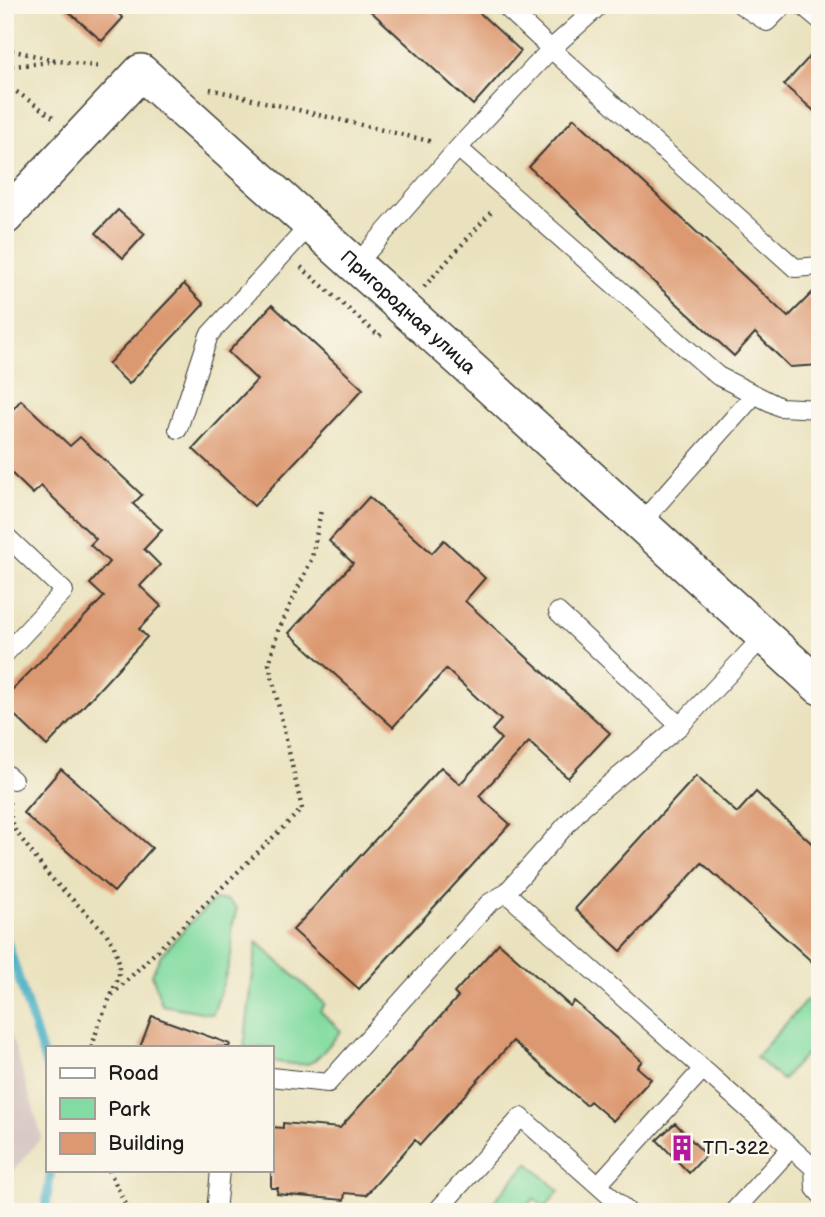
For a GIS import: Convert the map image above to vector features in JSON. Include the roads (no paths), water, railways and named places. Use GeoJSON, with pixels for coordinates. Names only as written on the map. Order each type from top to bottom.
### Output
{"type":"FeatureCollection","features":[{"type":"Feature","properties":{"kind":"street","name":"Пригородная улица"},"geometry":{"type":"LineString","coordinates":[[5,217],[141,72],[820,687]]}},
{"type":"Feature","properties":{"kind":"lane"},"geometry":{"type":"LineString","coordinates":[[504,5],[795,268],[820,266]]}},
{"type":"Feature","properties":{"kind":"lane"},"geometry":{"type":"LineString","coordinates":[[356,265],[458,148],[551,49],[600,5]]}},
{"type":"Feature","properties":{"kind":"lane"},"geometry":{"type":"LineString","coordinates":[[741,5],[767,22],[784,5]]}},
{"type":"Feature","properties":{"kind":"lane"},"geometry":{"type":"LineString","coordinates":[[802,5],[820,20]]}},
{"type":"Feature","properties":{"kind":"lane"},"geometry":{"type":"LineString","coordinates":[[458,148],[718,376],[780,407],[820,409]]}},
{"type":"Feature","properties":{"kind":"lane"},"geometry":{"type":"LineString","coordinates":[[178,429],[209,335],[310,225]]}},
{"type":"Feature","properties":{"kind":"lane"},"geometry":{"type":"LineString","coordinates":[[640,524],[755,394]]}},
{"type":"Feature","properties":{"kind":"lane"},"geometry":{"type":"LineString","coordinates":[[5,535],[64,591],[5,654]]}},
{"type":"Feature","properties":{"kind":"lane"},"geometry":{"type":"LineString","coordinates":[[558,612],[680,726]]}},
{"type":"Feature","properties":{"kind":"lane"},"geometry":{"type":"LineString","coordinates":[[273,1077],[328,1083],[489,903],[506,893],[583,806],[680,726],[763,637]]}},
{"type":"Feature","properties":{"kind":"lane"},"geometry":{"type":"LineString","coordinates":[[506,893],[814,1168],[815,1188],[820,1195]]}},
{"type":"Feature","properties":{"kind":"lane"},"geometry":{"type":"LineString","coordinates":[[598,1185],[702,1069]]}},
{"type":"Feature","properties":{"kind":"lane"},"geometry":{"type":"LineString","coordinates":[[436,1212],[521,1117],[628,1212]]}},
{"type":"Feature","properties":{"kind":"lane"},"geometry":{"type":"LineString","coordinates":[[733,1212],[792,1148]]}},
{"type":"Feature","properties":{"kind":"lane"},"geometry":{"type":"LineString","coordinates":[[216,1212],[220,1172]]}},
{"type":"Feature","properties":{"kind":"waterway"},"geometry":{"type":"LineString","coordinates":[[5,935],[46,1065]]}},
{"type":"Feature","properties":{"kind":"waterway"},"geometry":{"type":"LineString","coordinates":[[45,1212],[51,1172]]}},
{"type":"Feature","properties":{"kind":"place","name":"ТП-322"},"geometry":{"type":"Point","coordinates":[682,1148]}}]}
